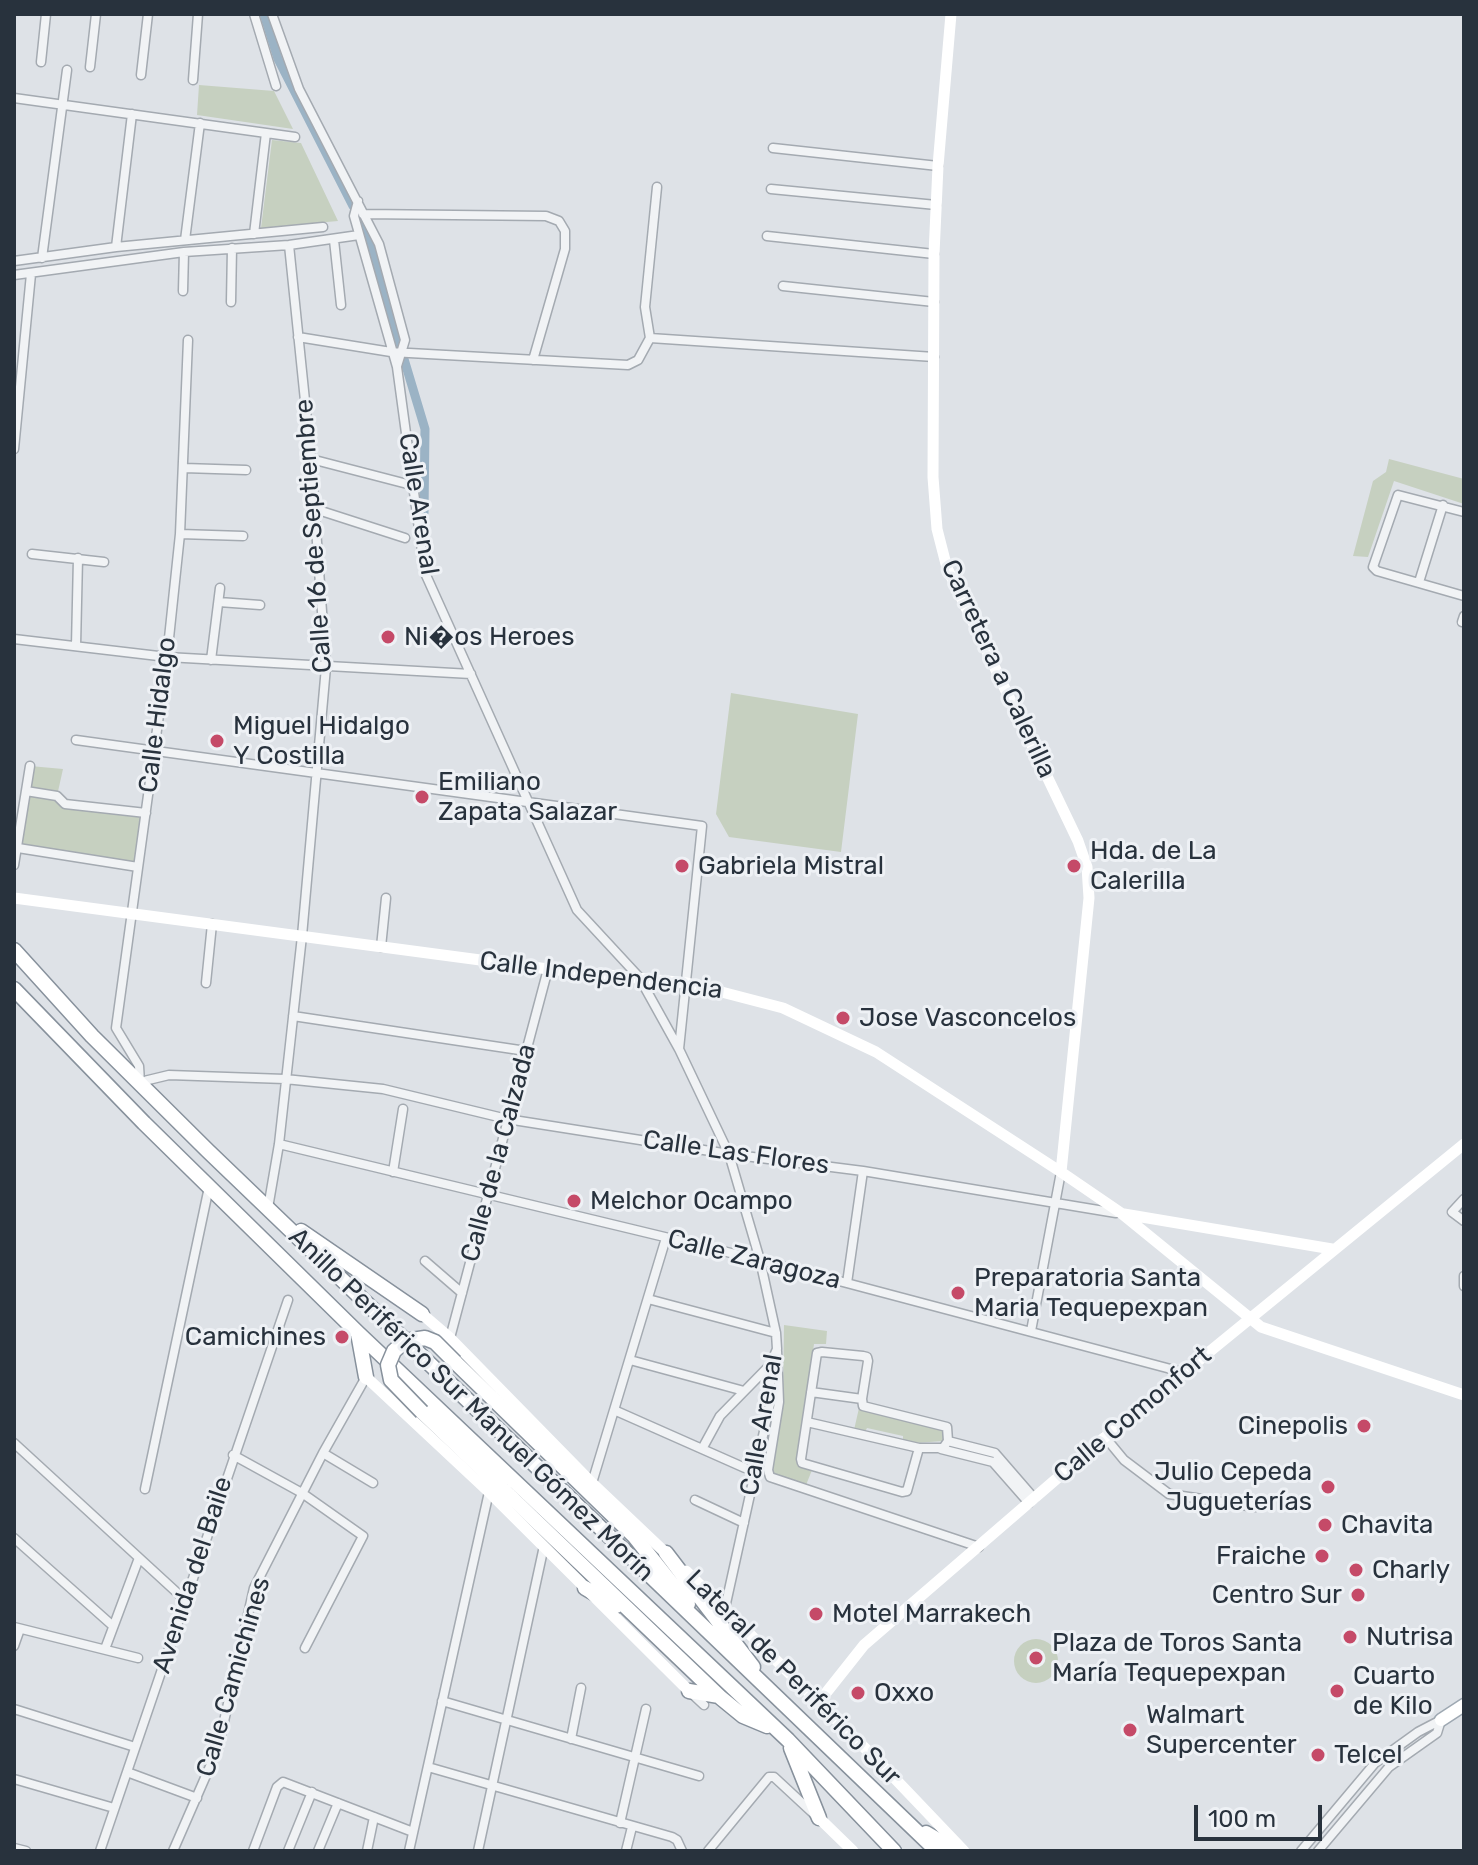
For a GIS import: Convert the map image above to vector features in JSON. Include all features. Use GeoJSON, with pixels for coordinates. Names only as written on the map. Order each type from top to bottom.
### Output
{"type":"FeatureCollection","features":[{"type":"Feature","properties":{"kind":"highway","name":"Anillo Periférico Sur Manuel Gómez Morín"},"geometry":{"type":"LineString","coordinates":[[14,950],[92,1036],[268,1209],[937,1851]]}},
{"type":"Feature","properties":{"kind":"highway","name":"Anillo Periférico Sur Manuel Gómez Morín"},"geometry":{"type":"LineString","coordinates":[[14,989],[358,1333],[788,1740],[894,1851]]}},
{"type":"Feature","properties":{"kind":"highway"},"geometry":{"type":"LineString","coordinates":[[268,1209],[422,1314]]}},
{"type":"Feature","properties":{"kind":"highway"},"geometry":{"type":"LineString","coordinates":[[358,1333],[366,1377]]}},
{"type":"Feature","properties":{"kind":"highway"},"geometry":{"type":"LineString","coordinates":[[725,1650],[634,1536],[435,1342],[425,1338],[405,1341],[394,1351],[388,1365],[391,1380],[422,1412],[719,1696],[743,1716],[775,1728]]}},
{"type":"Feature","properties":{"kind":"highway"},"geometry":{"type":"LineString","coordinates":[[666,1553],[780,1702]]}},
{"type":"Feature","properties":{"kind":"highway"},"geometry":{"type":"LineString","coordinates":[[585,1588],[636,1617]]}},
{"type":"Feature","properties":{"kind":"highway"},"geometry":{"type":"LineString","coordinates":[[689,1691],[719,1696]]}},
{"type":"Feature","properties":{"kind":"highway"},"geometry":{"type":"LineString","coordinates":[[788,1740],[819,1818]]}},
{"type":"Feature","properties":{"kind":"highway"},"geometry":{"type":"LineString","coordinates":[[908,1823],[957,1851]]}},
{"type":"Feature","properties":{"kind":"main road"},"geometry":{"type":"LineString","coordinates":[[1441,1720],[1464,1705]]}},
{"type":"Feature","properties":{"kind":"street"},"geometry":{"type":"LineString","coordinates":[[41,62],[46,14]]}},
{"type":"Feature","properties":{"kind":"street"},"geometry":{"type":"LineString","coordinates":[[90,67],[96,14]]}},
{"type":"Feature","properties":{"kind":"street"},"geometry":{"type":"LineString","coordinates":[[141,75],[148,14]]}},
{"type":"Feature","properties":{"kind":"street"},"geometry":{"type":"LineString","coordinates":[[193,80],[198,14]]}},
{"type":"Feature","properties":{"kind":"street"},"geometry":{"type":"LineString","coordinates":[[254,14],[276,86]]}},
{"type":"Feature","properties":{"kind":"street","name":"Calle Arenal"},"geometry":{"type":"LineString","coordinates":[[272,14],[299,89],[379,244],[389,308],[391,352],[397,367],[425,573],[577,910],[639,977],[679,1049],[729,1154],[760,1260],[777,1349],[770,1365],[770,1404],[725,1608]]}},
{"type":"Feature","properties":{"kind":"street","name":"Carretera a Calerilla"},"geometry":{"type":"LineString","coordinates":[[951,14],[934,254],[933,477],[937,529],[947,568],[1078,841],[1087,867],[1089,898],[1061,1172]]}},
{"type":"Feature","properties":{"kind":"street"},"geometry":{"type":"LineString","coordinates":[[42,258],[67,70]]}},
{"type":"Feature","properties":{"kind":"street"},"geometry":{"type":"LineString","coordinates":[[14,98],[295,137]]}},
{"type":"Feature","properties":{"kind":"street"},"geometry":{"type":"LineString","coordinates":[[116,247],[132,114]]}},
{"type":"Feature","properties":{"kind":"street"},"geometry":{"type":"LineString","coordinates":[[185,240],[200,123]]}},
{"type":"Feature","properties":{"kind":"street"},"geometry":{"type":"LineString","coordinates":[[254,234],[266,133]]}},
{"type":"Feature","properties":{"kind":"street"},"geometry":{"type":"LineString","coordinates":[[773,148],[938,166]]}},
{"type":"Feature","properties":{"kind":"street"},"geometry":{"type":"LineString","coordinates":[[298,337],[391,352],[634,364],[650,338],[645,307],[657,187]]}},
{"type":"Feature","properties":{"kind":"street"},"geometry":{"type":"LineString","coordinates":[[771,189],[936,205]]}},
{"type":"Feature","properties":{"kind":"street","name":"Calle Arenal"},"geometry":{"type":"LineString","coordinates":[[358,201],[354,216],[359,235],[405,340],[397,367]]}},
{"type":"Feature","properties":{"kind":"street"},"geometry":{"type":"LineString","coordinates":[[354,216],[546,216],[559,221],[565,231],[565,249],[533,360]]}},
{"type":"Feature","properties":{"kind":"street"},"geometry":{"type":"LineString","coordinates":[[14,261],[116,247],[323,227]]}},
{"type":"Feature","properties":{"kind":"street"},"geometry":{"type":"LineString","coordinates":[[14,275],[97,262],[289,245],[359,235]]}},
{"type":"Feature","properties":{"kind":"street"},"geometry":{"type":"LineString","coordinates":[[767,236],[934,254]]}},
{"type":"Feature","properties":{"kind":"street"},"geometry":{"type":"LineString","coordinates":[[334,240],[341,305]]}},
{"type":"Feature","properties":{"kind":"street","name":"Calle 16 de Septiembre"},"geometry":{"type":"LineString","coordinates":[[268,1209],[279,1144],[302,936],[326,667],[311,459],[289,245]]}},
{"type":"Feature","properties":{"kind":"street"},"geometry":{"type":"LineString","coordinates":[[231,302],[232,248]]}},
{"type":"Feature","properties":{"kind":"street"},"geometry":{"type":"LineString","coordinates":[[183,291],[184,252]]}},
{"type":"Feature","properties":{"kind":"street"},"geometry":{"type":"LineString","coordinates":[[14,449],[31,274]]}},
{"type":"Feature","properties":{"kind":"street"},"geometry":{"type":"LineString","coordinates":[[783,286],[934,302]]}},
{"type":"Feature","properties":{"kind":"street"},"geometry":{"type":"LineString","coordinates":[[650,338],[934,357]]}},
{"type":"Feature","properties":{"kind":"street","name":"Calle Hidalgo"},"geometry":{"type":"LineString","coordinates":[[140,1082],[139,1066],[116,1028],[167,657],[180,534],[188,340]]}},
{"type":"Feature","properties":{"kind":"street"},"geometry":{"type":"LineString","coordinates":[[311,459],[415,486]]}},
{"type":"Feature","properties":{"kind":"street"},"geometry":{"type":"LineString","coordinates":[[184,468],[246,470]]}},
{"type":"Feature","properties":{"kind":"street"},"geometry":{"type":"LineString","coordinates":[[1464,512],[1398,495],[1373,562],[1377,571],[1464,596]]}},
{"type":"Feature","properties":{"kind":"street"},"geometry":{"type":"LineString","coordinates":[[1419,582],[1443,505]]}},
{"type":"Feature","properties":{"kind":"street"},"geometry":{"type":"LineString","coordinates":[[315,509],[405,538]]}},
{"type":"Feature","properties":{"kind":"street"},"geometry":{"type":"LineString","coordinates":[[180,534],[243,536]]}},
{"type":"Feature","properties":{"kind":"street"},"geometry":{"type":"LineString","coordinates":[[32,554],[104,562]]}},
{"type":"Feature","properties":{"kind":"street"},"geometry":{"type":"LineString","coordinates":[[76,646],[78,558]]}},
{"type":"Feature","properties":{"kind":"street"},"geometry":{"type":"LineString","coordinates":[[211,660],[220,588]]}},
{"type":"Feature","properties":{"kind":"street"},"geometry":{"type":"LineString","coordinates":[[219,602],[260,605]]}},
{"type":"Feature","properties":{"kind":"street"},"geometry":{"type":"LineString","coordinates":[[14,639],[167,657],[471,674]]}},
{"type":"Feature","properties":{"kind":"street"},"geometry":{"type":"LineString","coordinates":[[76,740],[702,826],[679,1049]]}},
{"type":"Feature","properties":{"kind":"street"},"geometry":{"type":"LineString","coordinates":[[14,865],[30,766]]}},
{"type":"Feature","properties":{"kind":"street"},"geometry":{"type":"LineString","coordinates":[[26,791],[57,796],[65,804],[146,813]]}},
{"type":"Feature","properties":{"kind":"street"},"geometry":{"type":"LineString","coordinates":[[14,803],[24,804]]}},
{"type":"Feature","properties":{"kind":"street"},"geometry":{"type":"LineString","coordinates":[[18,848],[138,867]]}},
{"type":"Feature","properties":{"kind":"street","name":"Calle Independencia"},"geometry":{"type":"LineString","coordinates":[[14,898],[548,969],[687,983],[783,1008],[876,1052],[1061,1172],[1121,1213],[1261,1327],[1464,1395]]}},
{"type":"Feature","properties":{"kind":"street"},"geometry":{"type":"LineString","coordinates":[[381,947],[386,898]]}},
{"type":"Feature","properties":{"kind":"street"},"geometry":{"type":"LineString","coordinates":[[206,983],[212,924]]}},
{"type":"Feature","properties":{"kind":"street","name":"Calle de la Calzada"},"geometry":{"type":"LineString","coordinates":[[450,1338],[548,969]]}},
{"type":"Feature","properties":{"kind":"street"},"geometry":{"type":"LineString","coordinates":[[293,1016],[526,1051]]}},
{"type":"Feature","properties":{"kind":"street","name":"Calle Las Flores"},"geometry":{"type":"LineString","coordinates":[[140,1082],[169,1075],[285,1079],[383,1089],[507,1119],[729,1154],[863,1171],[1332,1249]]}},
{"type":"Feature","properties":{"kind":"street"},"geometry":{"type":"LineString","coordinates":[[393,1172],[403,1109]]}},
{"type":"Feature","properties":{"kind":"street","name":"Calle Zaragoza"},"geometry":{"type":"LineString","coordinates":[[279,1144],[760,1260],[1182,1372]]}},
{"type":"Feature","properties":{"kind":"street","name":"Calle Comonfort"},"geometry":{"type":"LineString","coordinates":[[818,1703],[864,1645],[1031,1500],[1182,1372],[1464,1144]]}},
{"type":"Feature","properties":{"kind":"street"},"geometry":{"type":"LineString","coordinates":[[847,1283],[863,1171]]}},
{"type":"Feature","properties":{"kind":"street"},"geometry":{"type":"LineString","coordinates":[[1031,1331],[1061,1172]]}},
{"type":"Feature","properties":{"kind":"street"},"geometry":{"type":"LineString","coordinates":[[145,1489],[209,1187]]}},
{"type":"Feature","properties":{"kind":"street"},"geometry":{"type":"LineString","coordinates":[[1464,1199],[1452,1212],[1464,1221]]}},
{"type":"Feature","properties":{"kind":"street"},"geometry":{"type":"LineString","coordinates":[[592,1483],[666,1238]]}},
{"type":"Feature","properties":{"kind":"street"},"geometry":{"type":"LineString","coordinates":[[425,1261],[462,1293]]}},
{"type":"Feature","properties":{"kind":"street"},"geometry":{"type":"LineString","coordinates":[[1464,1276],[1464,1286]]}},
{"type":"Feature","properties":{"kind":"street"},"geometry":{"type":"LineString","coordinates":[[648,1299],[776,1333]]}},
{"type":"Feature","properties":{"kind":"street","name":"Avenida del Baile"},"geometry":{"type":"LineString","coordinates":[[100,1851],[288,1300]]}},
{"type":"Feature","properties":{"kind":"street","name":"Lateral de Periférico Sur"},"geometry":{"type":"LineString","coordinates":[[422,1314],[450,1338],[592,1483],[725,1608],[964,1851]]}},
{"type":"Feature","properties":{"kind":"street"},"geometry":{"type":"LineString","coordinates":[[777,1349],[779,1402],[768,1470],[770,1477],[979,1547]]}},
{"type":"Feature","properties":{"kind":"street"},"geometry":{"type":"LineString","coordinates":[[919,1448],[908,1490],[902,1492],[803,1464],[801,1459],[818,1352],[867,1357],[862,1399],[865,1407],[944,1425],[948,1430],[948,1441],[941,1449]]}},
{"type":"Feature","properties":{"kind":"street"},"geometry":{"type":"LineString","coordinates":[[630,1360],[744,1391]]}},
{"type":"Feature","properties":{"kind":"street"},"geometry":{"type":"LineString","coordinates":[[702,1449],[720,1416],[770,1365]]}},
{"type":"Feature","properties":{"kind":"street"},"geometry":{"type":"LineString","coordinates":[[366,1377],[489,1492],[704,1705]]}},
{"type":"Feature","properties":{"kind":"street","name":"Calle Camichines"},"geometry":{"type":"LineString","coordinates":[[173,1851],[218,1748],[254,1588],[366,1377]]}},
{"type":"Feature","properties":{"kind":"street"},"geometry":{"type":"LineString","coordinates":[[811,1392],[862,1399]]}},
{"type":"Feature","properties":{"kind":"street"},"geometry":{"type":"LineString","coordinates":[[614,1410],[745,1468]]}},
{"type":"Feature","properties":{"kind":"street"},"geometry":{"type":"LineString","coordinates":[[807,1422],[993,1462],[1031,1500]]}},
{"type":"Feature","properties":{"kind":"street"},"geometry":{"type":"LineString","coordinates":[[1105,1437],[1124,1460],[1169,1494],[1255,1507]]}},
{"type":"Feature","properties":{"kind":"street"},"geometry":{"type":"LineString","coordinates":[[948,1441],[995,1453],[1031,1500]]}},
{"type":"Feature","properties":{"kind":"street"},"geometry":{"type":"LineString","coordinates":[[14,1443],[185,1600]]}},
{"type":"Feature","properties":{"kind":"street"},"geometry":{"type":"LineString","coordinates":[[323,1453],[373,1483]]}},
{"type":"Feature","properties":{"kind":"street"},"geometry":{"type":"LineString","coordinates":[[233,1455],[302,1493],[363,1536],[305,1648]]}},
{"type":"Feature","properties":{"kind":"street"},"geometry":{"type":"LineString","coordinates":[[409,1851],[489,1492]]}},
{"type":"Feature","properties":{"kind":"street"},"geometry":{"type":"LineString","coordinates":[[695,1500],[744,1523]]}},
{"type":"Feature","properties":{"kind":"street"},"geometry":{"type":"LineString","coordinates":[[14,1538],[113,1626]]}},
{"type":"Feature","properties":{"kind":"street"},"geometry":{"type":"LineString","coordinates":[[478,1851],[544,1546]]}},
{"type":"Feature","properties":{"kind":"street"},"geometry":{"type":"LineString","coordinates":[[105,1649],[139,1558]]}},
{"type":"Feature","properties":{"kind":"street"},"geometry":{"type":"LineString","coordinates":[[14,1646],[17,1628],[138,1658]]}},
{"type":"Feature","properties":{"kind":"street"},"geometry":{"type":"LineString","coordinates":[[571,1739],[581,1688]]}},
{"type":"Feature","properties":{"kind":"street"},"geometry":{"type":"LineString","coordinates":[[442,1701],[699,1776]]}},
{"type":"Feature","properties":{"kind":"street"},"geometry":{"type":"LineString","coordinates":[[14,1709],[135,1747]]}},
{"type":"Feature","properties":{"kind":"street"},"geometry":{"type":"LineString","coordinates":[[620,1823],[646,1709]]}},
{"type":"Feature","properties":{"kind":"street"},"geometry":{"type":"LineString","coordinates":[[1301,1851],[1375,1763],[1418,1732],[1441,1720]]}},
{"type":"Feature","properties":{"kind":"street"},"geometry":{"type":"LineString","coordinates":[[1318,1851],[1389,1767],[1437,1733],[1441,1720]]}},
{"type":"Feature","properties":{"kind":"street"},"geometry":{"type":"LineString","coordinates":[[428,1767],[672,1837],[682,1851]]}},
{"type":"Feature","properties":{"kind":"street"},"geometry":{"type":"LineString","coordinates":[[127,1772],[197,1798]]}},
{"type":"Feature","properties":{"kind":"street"},"geometry":{"type":"LineString","coordinates":[[708,1851],[769,1777],[774,1777],[853,1851]]}},
{"type":"Feature","properties":{"kind":"street"},"geometry":{"type":"LineString","coordinates":[[14,1779],[114,1808]]}},
{"type":"Feature","properties":{"kind":"street"},"geometry":{"type":"LineString","coordinates":[[253,1851],[277,1787],[283,1782],[413,1832]]}},
{"type":"Feature","properties":{"kind":"street"},"geometry":{"type":"LineString","coordinates":[[288,1851],[312,1792]]}},
{"type":"Feature","properties":{"kind":"street"},"geometry":{"type":"LineString","coordinates":[[318,1851],[338,1803]]}},
{"type":"Feature","properties":{"kind":"street"},"geometry":{"type":"LineString","coordinates":[[367,1851],[374,1817]]}},
{"type":"Feature","properties":{"kind":"street"},"geometry":{"type":"LineString","coordinates":[[626,1851],[632,1827]]}},
{"type":"Feature","properties":{"kind":"street"},"geometry":{"type":"LineString","coordinates":[[14,1848],[26,1851]]}},
{"type":"Feature","properties":{"kind":"green space"},"geometry":{"type":"Polygon","coordinates":[[[199,85],[274,91],[293,129],[197,115],[199,85]]]}},
{"type":"Feature","properties":{"kind":"green space"},"geometry":{"type":"Polygon","coordinates":[[[272,140],[301,143],[338,221],[261,228],[272,140]]]}},
{"type":"Feature","properties":{"kind":"green space"},"geometry":{"type":"Polygon","coordinates":[[[1389,459],[1464,479],[1464,504],[1394,481],[1368,557],[1353,556],[1373,481],[1386,472],[1389,459]]]}},
{"type":"Feature","properties":{"kind":"green space"},"geometry":{"type":"Polygon","coordinates":[[[731,693],[858,714],[841,852],[729,837],[716,814],[731,693]]]}},
{"type":"Feature","properties":{"kind":"green space"},"geometry":{"type":"Polygon","coordinates":[[[30,766],[63,769],[57,796],[65,804],[146,813],[138,867],[18,848],[30,766]]]}},
{"type":"Feature","properties":{"kind":"green space"},"geometry":{"type":"Polygon","coordinates":[[[784,1325],[827,1331],[826,1344],[814,1344],[797,1465],[812,1470],[806,1485],[774,1474],[772,1470],[783,1398],[784,1325]]]}},
{"type":"Feature","properties":{"kind":"green space"},"geometry":{"type":"Polygon","coordinates":[[[859,1408],[942,1427],[946,1431],[944,1441],[915,1443],[903,1441],[903,1436],[867,1428],[865,1432],[854,1430],[859,1408]]]}},
{"type":"Feature","properties":{"kind":"green space","name":"Plaza de Toros Santa María Tequepexpan"},"geometry":{"type":"Polygon","coordinates":[[[1036,1639],[1051,1646],[1058,1661],[1051,1676],[1036,1683],[1021,1676],[1014,1661],[1021,1646],[1036,1639]]]}},
{"type":"Feature","properties":{"kind":"waterway"},"geometry":{"type":"LineString","coordinates":[[264,14],[278,59],[353,206]]}},
{"type":"Feature","properties":{"kind":"waterway"},"geometry":{"type":"LineString","coordinates":[[358,217],[368,238],[400,345]]}},
{"type":"Feature","properties":{"kind":"waterway"},"geometry":{"type":"LineString","coordinates":[[404,359],[425,429],[424,513]]}},
{"type":"Feature","properties":{"kind":"place","name":"Ni�os Heroes"},"geometry":{"type":"Point","coordinates":[388,637]}},
{"type":"Feature","properties":{"kind":"place","name":"Miguel Hidalgo Y Costilla"},"geometry":{"type":"Point","coordinates":[217,741]}},
{"type":"Feature","properties":{"kind":"place","name":"Emiliano Zapata Salazar"},"geometry":{"type":"Point","coordinates":[422,797]}},
{"type":"Feature","properties":{"kind":"place","name":"Gabriela Mistral"},"geometry":{"type":"Point","coordinates":[682,866]}},
{"type":"Feature","properties":{"kind":"place","name":"Hda. de La Calerilla"},"geometry":{"type":"Point","coordinates":[1074,866]}},
{"type":"Feature","properties":{"kind":"place","name":"Jose Vasconcelos"},"geometry":{"type":"Point","coordinates":[843,1018]}},
{"type":"Feature","properties":{"kind":"place","name":"Melchor Ocampo"},"geometry":{"type":"Point","coordinates":[574,1201]}},
{"type":"Feature","properties":{"kind":"place","name":"Preparatoria Santa Maria Tequepexpan"},"geometry":{"type":"Point","coordinates":[958,1293]}},
{"type":"Feature","properties":{"kind":"place","name":"Camichines"},"geometry":{"type":"Point","coordinates":[342,1337]}},
{"type":"Feature","properties":{"kind":"place","name":"Cinepolis"},"geometry":{"type":"Point","coordinates":[1364,1426]}},
{"type":"Feature","properties":{"kind":"place","name":"Julio Cepeda Jugueterías"},"geometry":{"type":"Point","coordinates":[1328,1487]}},
{"type":"Feature","properties":{"kind":"place","name":"Chavita"},"geometry":{"type":"Point","coordinates":[1325,1525]}},
{"type":"Feature","properties":{"kind":"place","name":"Fraiche"},"geometry":{"type":"Point","coordinates":[1322,1556]}},
{"type":"Feature","properties":{"kind":"place","name":"Charly"},"geometry":{"type":"Point","coordinates":[1356,1570]}},
{"type":"Feature","properties":{"kind":"place","name":"Centro Sur"},"geometry":{"type":"Point","coordinates":[1358,1595]}},
{"type":"Feature","properties":{"kind":"place","name":"Motel Marrakech"},"geometry":{"type":"Point","coordinates":[816,1614]}},
{"type":"Feature","properties":{"kind":"place","name":"Nutrisa"},"geometry":{"type":"Point","coordinates":[1350,1637]}},
{"type":"Feature","properties":{"kind":"place","name":"Plaza de Toros Santa María Tequepexpan"},"geometry":{"type":"Point","coordinates":[1036,1658]}},
{"type":"Feature","properties":{"kind":"place","name":"Cuarto de Kilo"},"geometry":{"type":"Point","coordinates":[1337,1691]}},
{"type":"Feature","properties":{"kind":"place","name":"Oxxo"},"geometry":{"type":"Point","coordinates":[858,1693]}},
{"type":"Feature","properties":{"kind":"place","name":"Walmart Supercenter"},"geometry":{"type":"Point","coordinates":[1130,1730]}},
{"type":"Feature","properties":{"kind":"place","name":"Telcel"},"geometry":{"type":"Point","coordinates":[1318,1755]}}]}
